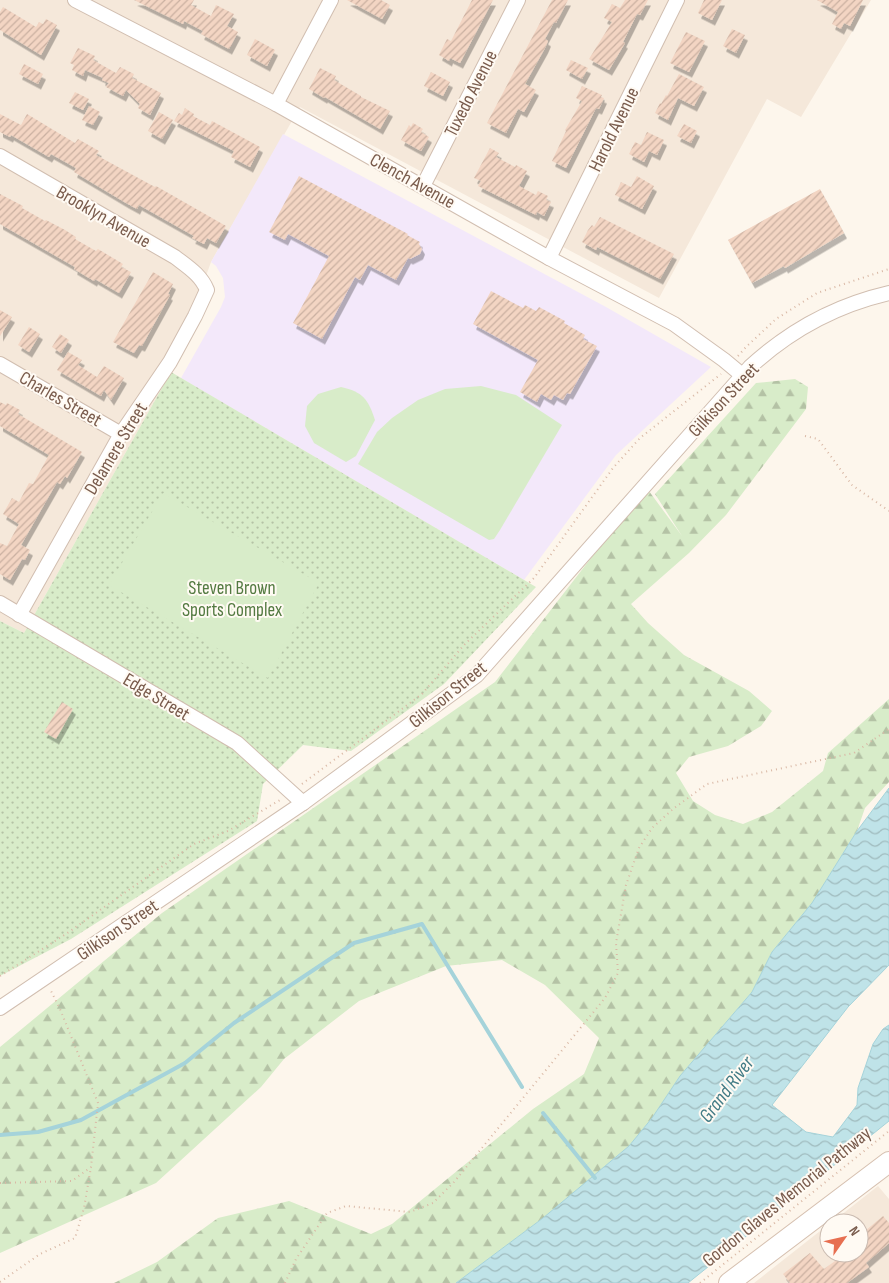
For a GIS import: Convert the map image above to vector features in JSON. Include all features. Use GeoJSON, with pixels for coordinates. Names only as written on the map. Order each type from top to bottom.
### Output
{"type":"FeatureCollection","features":[{"type":"Feature","properties":{"kind":"street","name":"Clench Avenue"},"geometry":{"type":"LineString","coordinates":[[75,0],[276,104],[549,258],[674,324],[742,375]]}},
{"type":"Feature","properties":{"kind":"street"},"geometry":{"type":"LineString","coordinates":[[276,104],[331,0]]}},
{"type":"Feature","properties":{"kind":"street","name":"Tuxedo Avenue"},"geometry":{"type":"LineString","coordinates":[[423,186],[518,0]]}},
{"type":"Feature","properties":{"kind":"street","name":"Harold Avenue"},"geometry":{"type":"LineString","coordinates":[[549,258],[677,0]]}},
{"type":"Feature","properties":{"kind":"street","name":"Brooklyn Avenue"},"geometry":{"type":"LineString","coordinates":[[0,156],[175,257],[194,271],[204,282]]}},
{"type":"Feature","properties":{"kind":"street","name":"Delamere Street"},"geometry":{"type":"LineString","coordinates":[[19,615],[122,434],[170,362],[207,290],[204,282]]}},
{"type":"Feature","properties":{"kind":"street","name":"Gilkison Street"},"geometry":{"type":"LineString","coordinates":[[0,1008],[303,803],[477,675],[742,375],[767,352],[810,324],[843,308],[889,293]]}},
{"type":"Feature","properties":{"kind":"street","name":"Charles Street"},"geometry":{"type":"LineString","coordinates":[[0,364],[122,434]]}},
{"type":"Feature","properties":{"kind":"street","name":"Edge Street"},"geometry":{"type":"LineString","coordinates":[[0,603],[237,743],[303,803]]}},
{"type":"Feature","properties":{"kind":"street"},"geometry":{"type":"LineString","coordinates":[[729,1283],[889,1162]]}},
{"type":"Feature","properties":{"kind":"path"},"geometry":{"type":"LineString","coordinates":[[0,976],[66,934],[194,844],[228,831],[292,793],[422,694],[464,645],[534,578],[618,462],[640,438],[730,366],[746,347],[776,319],[818,293],[889,269]]}},
{"type":"Feature","properties":{"kind":"path"},"geometry":{"type":"LineString","coordinates":[[805,436],[818,439],[852,485],[889,511]]}},
{"type":"Feature","properties":{"kind":"path"},"geometry":{"type":"LineString","coordinates":[[285,1283],[296,1259],[328,1213],[346,1206],[410,1212],[433,1203],[454,1182],[605,998],[618,973],[616,943],[626,885],[638,848],[652,828],[673,808],[707,784],[854,753],[889,729]]}},
{"type":"Feature","properties":{"kind":"path"},"geometry":{"type":"LineString","coordinates":[[0,1282],[40,1254],[74,1238],[84,1208],[90,1167],[98,1103],[60,1009],[44,978]]}},
{"type":"Feature","properties":{"kind":"path","name":"Gordon Glaves Memorial Pathway"},"geometry":{"type":"LineString","coordinates":[[700,1283],[889,1131]]}},
{"type":"Feature","properties":{"kind":"path"},"geometry":{"type":"LineString","coordinates":[[0,1183],[72,1181],[90,1167]]}},
{"type":"Feature","properties":{"kind":"shaded area"},"geometry":{"type":"Polygon","coordinates":[[[0,0],[871,0],[801,117],[767,99],[659,298],[300,107],[211,262],[171,372],[24,633],[0,621],[0,0]]]}},
{"type":"Feature","properties":{"kind":"shaded area"},"geometry":{"type":"Polygon","coordinates":[[[283,134],[606,307],[711,367],[616,455],[524,580],[181,378],[225,297],[223,278],[216,266],[211,262],[283,134]]]}},
{"type":"Feature","properties":{"kind":"shaded area"},"geometry":{"type":"Polygon","coordinates":[[[878,1186],[889,1199],[889,1283],[754,1283],[819,1232],[819,1263],[869,1263],[869,1213],[844,1213],[878,1186]]]}},
{"type":"Feature","properties":{"kind":"green space","name":"Steven Brown Sports Complex"},"geometry":{"type":"Polygon","coordinates":[[[171,372],[536,587],[444,684],[351,751],[303,745],[263,784],[257,821],[71,939],[0,976],[0,621],[24,633],[171,372]]]}},
{"type":"Feature","properties":{"kind":"green space"},"geometry":{"type":"Polygon","coordinates":[[[795,379],[808,387],[806,409],[726,515],[689,553],[631,604],[648,623],[684,655],[749,691],[772,711],[761,726],[728,746],[689,757],[676,773],[693,801],[715,815],[743,824],[772,812],[823,771],[828,753],[889,699],[889,782],[865,808],[857,831],[812,903],[772,952],[752,992],[680,1076],[652,1118],[629,1146],[543,1218],[456,1283],[114,1283],[157,1262],[218,1218],[289,1201],[371,1234],[392,1224],[533,1109],[584,1074],[599,1038],[545,985],[502,960],[446,966],[359,1001],[284,1059],[261,1087],[156,1183],[0,1253],[0,1047],[162,913],[495,682],[646,487],[682,536],[655,494],[756,383],[795,379]]]}},
{"type":"Feature","properties":{"kind":"green space"},"geometry":{"type":"Polygon","coordinates":[[[481,386],[516,395],[562,425],[500,530],[494,539],[489,540],[358,464],[377,432],[392,418],[418,400],[445,389],[481,386]]]}},
{"type":"Feature","properties":{"kind":"green space"},"geometry":{"type":"Polygon","coordinates":[[[341,387],[360,394],[370,407],[375,420],[356,456],[346,462],[314,443],[305,426],[307,406],[318,394],[341,387]]]}},
{"type":"Feature","properties":{"kind":"green space"},"geometry":{"type":"Polygon","coordinates":[[[163,493],[319,583],[268,678],[109,585],[163,493]]]}},
{"type":"Feature","properties":{"kind":"water","name":"Grand River"},"geometry":{"type":"Polygon","coordinates":[[[889,788],[889,965],[848,1007],[772,1105],[806,1132],[833,1137],[857,1105],[858,1088],[873,1044],[883,1029],[889,1025],[889,1121],[688,1283],[456,1283],[543,1218],[629,1146],[652,1118],[680,1076],[752,992],[772,952],[812,903],[857,831],[889,788]]]}},
{"type":"Feature","properties":{"kind":"building"},"geometry":{"type":"Polygon","coordinates":[[[134,0],[194,0],[191,5],[211,16],[216,5],[234,14],[227,26],[238,32],[229,49],[201,34],[203,31],[184,21],[183,24],[134,0]]]}},
{"type":"Feature","properties":{"kind":"building"},"geometry":{"type":"Polygon","coordinates":[[[347,0],[381,0],[390,5],[382,19],[347,0]]]}},
{"type":"Feature","properties":{"kind":"building"},"geometry":{"type":"Polygon","coordinates":[[[472,0],[493,0],[460,63],[450,58],[449,61],[439,55],[447,39],[451,41],[472,0]]]}},
{"type":"Feature","properties":{"kind":"building"},"geometry":{"type":"Polygon","coordinates":[[[552,0],[568,0],[545,39],[548,41],[545,48],[525,84],[536,90],[524,112],[518,109],[506,133],[487,123],[552,0]]]}},
{"type":"Feature","properties":{"kind":"building"},"geometry":{"type":"Polygon","coordinates":[[[625,0],[648,0],[640,15],[637,14],[623,42],[625,43],[609,70],[589,59],[612,22],[604,18],[612,4],[620,8],[625,0]]]}},
{"type":"Feature","properties":{"kind":"building"},"geometry":{"type":"Polygon","coordinates":[[[704,0],[722,0],[712,20],[698,13],[704,0]]]}},
{"type":"Feature","properties":{"kind":"building"},"geometry":{"type":"Polygon","coordinates":[[[817,0],[863,0],[850,26],[844,23],[841,29],[832,24],[838,12],[817,0]]]}},
{"type":"Feature","properties":{"kind":"building"},"geometry":{"type":"Polygon","coordinates":[[[3,7],[36,27],[39,22],[43,24],[46,19],[57,25],[41,55],[0,30],[0,12],[3,7]]]}},
{"type":"Feature","properties":{"kind":"building"},"geometry":{"type":"Polygon","coordinates":[[[732,29],[745,35],[736,53],[723,46],[732,29]]]}},
{"type":"Feature","properties":{"kind":"building"},"geometry":{"type":"Polygon","coordinates":[[[686,32],[705,41],[689,72],[670,63],[686,32]]]}},
{"type":"Feature","properties":{"kind":"building"},"geometry":{"type":"Polygon","coordinates":[[[255,39],[275,50],[267,66],[247,55],[255,39]]]}},
{"type":"Feature","properties":{"kind":"building"},"geometry":{"type":"Polygon","coordinates":[[[78,48],[95,56],[93,60],[116,73],[120,67],[134,74],[132,78],[161,93],[150,115],[138,108],[140,104],[126,90],[123,96],[106,87],[109,83],[102,80],[103,78],[85,70],[83,76],[72,70],[74,65],[70,63],[78,48]]]}},
{"type":"Feature","properties":{"kind":"building"},"geometry":{"type":"Polygon","coordinates":[[[571,60],[588,68],[582,79],[566,70],[571,60]]]}},
{"type":"Feature","properties":{"kind":"building"},"geometry":{"type":"Polygon","coordinates":[[[24,64],[43,74],[38,84],[19,74],[24,64]]]}},
{"type":"Feature","properties":{"kind":"building"},"geometry":{"type":"Polygon","coordinates":[[[320,68],[336,76],[334,80],[361,97],[390,111],[380,129],[309,89],[320,68]]]}},
{"type":"Feature","properties":{"kind":"building"},"geometry":{"type":"Polygon","coordinates":[[[431,72],[450,82],[443,96],[424,86],[431,72]]]}},
{"type":"Feature","properties":{"kind":"building"},"geometry":{"type":"Polygon","coordinates":[[[679,74],[704,87],[694,106],[678,98],[668,120],[655,113],[679,74]]]}},
{"type":"Feature","properties":{"kind":"building"},"geometry":{"type":"Polygon","coordinates":[[[582,86],[602,95],[601,97],[604,98],[599,109],[596,108],[566,168],[552,161],[565,130],[582,101],[576,98],[582,86]]]}},
{"type":"Feature","properties":{"kind":"building"},"geometry":{"type":"Polygon","coordinates":[[[75,92],[89,99],[83,110],[69,103],[75,92]]]}},
{"type":"Feature","properties":{"kind":"building"},"geometry":{"type":"Polygon","coordinates":[[[89,106],[100,112],[93,125],[82,120],[89,106]]]}},
{"type":"Feature","properties":{"kind":"building"},"geometry":{"type":"Polygon","coordinates":[[[185,108],[194,114],[193,116],[210,125],[212,121],[260,147],[250,167],[231,157],[234,151],[174,121],[179,113],[182,115],[185,108]]]}},
{"type":"Feature","properties":{"kind":"building"},"geometry":{"type":"Polygon","coordinates":[[[159,112],[173,120],[162,139],[148,131],[159,112]]]}},
{"type":"Feature","properties":{"kind":"building"},"geometry":{"type":"Polygon","coordinates":[[[0,114],[21,125],[27,114],[75,143],[78,139],[99,151],[96,155],[156,186],[226,226],[216,243],[207,238],[204,244],[192,238],[194,236],[139,205],[137,209],[126,203],[74,172],[76,168],[51,154],[49,157],[11,135],[10,137],[0,132],[0,114]]]}},
{"type":"Feature","properties":{"kind":"building"},"geometry":{"type":"Polygon","coordinates":[[[413,123],[423,129],[421,132],[429,137],[421,151],[401,140],[409,125],[411,127],[413,123]]]}},
{"type":"Feature","properties":{"kind":"building"},"geometry":{"type":"Polygon","coordinates":[[[684,124],[697,131],[691,143],[677,136],[684,124]]]}},
{"type":"Feature","properties":{"kind":"building"},"geometry":{"type":"Polygon","coordinates":[[[647,132],[664,140],[657,155],[649,151],[644,162],[629,154],[635,142],[641,145],[647,132]]]}},
{"type":"Feature","properties":{"kind":"building"},"geometry":{"type":"Polygon","coordinates":[[[490,148],[499,153],[496,157],[527,171],[519,186],[536,195],[538,191],[548,196],[546,200],[551,202],[544,216],[537,212],[536,215],[478,186],[481,181],[474,178],[490,148]]]}},
{"type":"Feature","properties":{"kind":"building"},"geometry":{"type":"Polygon","coordinates":[[[299,176],[408,234],[420,242],[419,244],[422,249],[420,254],[410,259],[408,258],[396,280],[368,265],[360,280],[355,277],[322,339],[293,323],[329,256],[288,234],[285,240],[269,232],[299,176]]]}},
{"type":"Feature","properties":{"kind":"building"},"geometry":{"type":"Polygon","coordinates":[[[637,176],[654,186],[642,209],[615,195],[621,182],[631,187],[637,176]]]}},
{"type":"Feature","properties":{"kind":"building"},"geometry":{"type":"Polygon","coordinates":[[[820,189],[844,233],[785,268],[784,266],[752,283],[728,240],[820,189]]]}},
{"type":"Feature","properties":{"kind":"building"},"geometry":{"type":"Polygon","coordinates":[[[0,194],[23,206],[22,208],[45,221],[65,230],[76,237],[75,239],[96,251],[98,249],[123,264],[121,267],[131,272],[119,293],[95,279],[94,281],[74,269],[75,267],[0,224],[0,194]]]}},
{"type":"Feature","properties":{"kind":"building"},"geometry":{"type":"Polygon","coordinates":[[[600,217],[674,254],[660,279],[597,247],[596,250],[582,242],[588,230],[592,225],[594,227],[600,217]]]}},
{"type":"Feature","properties":{"kind":"building"},"geometry":{"type":"Polygon","coordinates":[[[153,272],[173,284],[168,294],[170,295],[142,346],[139,345],[134,353],[113,342],[153,272]]]}},
{"type":"Feature","properties":{"kind":"building"},"geometry":{"type":"Polygon","coordinates":[[[491,291],[523,308],[525,305],[536,311],[539,307],[565,321],[564,323],[585,335],[583,339],[597,346],[570,394],[567,393],[563,400],[554,395],[551,400],[541,394],[537,402],[520,392],[538,360],[473,324],[491,291]]]}},
{"type":"Feature","properties":{"kind":"building"},"geometry":{"type":"Polygon","coordinates":[[[0,310],[12,317],[0,336],[0,310]]]}},
{"type":"Feature","properties":{"kind":"building"},"geometry":{"type":"Polygon","coordinates":[[[29,327],[40,334],[29,352],[18,345],[29,327]]]}},
{"type":"Feature","properties":{"kind":"building"},"geometry":{"type":"Polygon","coordinates":[[[60,334],[69,340],[61,353],[52,347],[60,334]]]}},
{"type":"Feature","properties":{"kind":"building"},"geometry":{"type":"Polygon","coordinates":[[[68,352],[82,360],[78,365],[97,377],[104,366],[124,378],[111,400],[104,390],[101,396],[57,370],[68,352]]]}},
{"type":"Feature","properties":{"kind":"building"},"geometry":{"type":"Polygon","coordinates":[[[0,402],[6,405],[7,403],[20,410],[18,414],[82,452],[67,478],[65,476],[60,484],[57,482],[21,545],[30,550],[25,560],[22,559],[10,580],[0,574],[0,543],[7,546],[19,524],[3,514],[12,498],[19,502],[29,483],[33,484],[49,455],[0,426],[0,402]]]}},
{"type":"Feature","properties":{"kind":"building"},"geometry":{"type":"Polygon","coordinates":[[[62,702],[73,709],[56,739],[44,732],[62,702]]]}},
{"type":"Feature","properties":{"kind":"building"},"geometry":{"type":"Polygon","coordinates":[[[883,1216],[889,1223],[889,1243],[869,1260],[869,1228],[883,1216]]]}},
{"type":"Feature","properties":{"kind":"building"},"geometry":{"type":"Polygon","coordinates":[[[810,1253],[824,1269],[832,1263],[866,1263],[869,1267],[847,1283],[790,1283],[783,1274],[810,1253]]]}},
{"type":"Feature","properties":{"kind":"waterway"},"geometry":{"type":"LineString","coordinates":[[0,1135],[38,1132],[81,1120],[185,1063],[234,1023],[354,943],[422,924],[522,1087]]}},
{"type":"Feature","properties":{"kind":"waterway"},"geometry":{"type":"LineString","coordinates":[[543,1113],[595,1178]]}}]}
